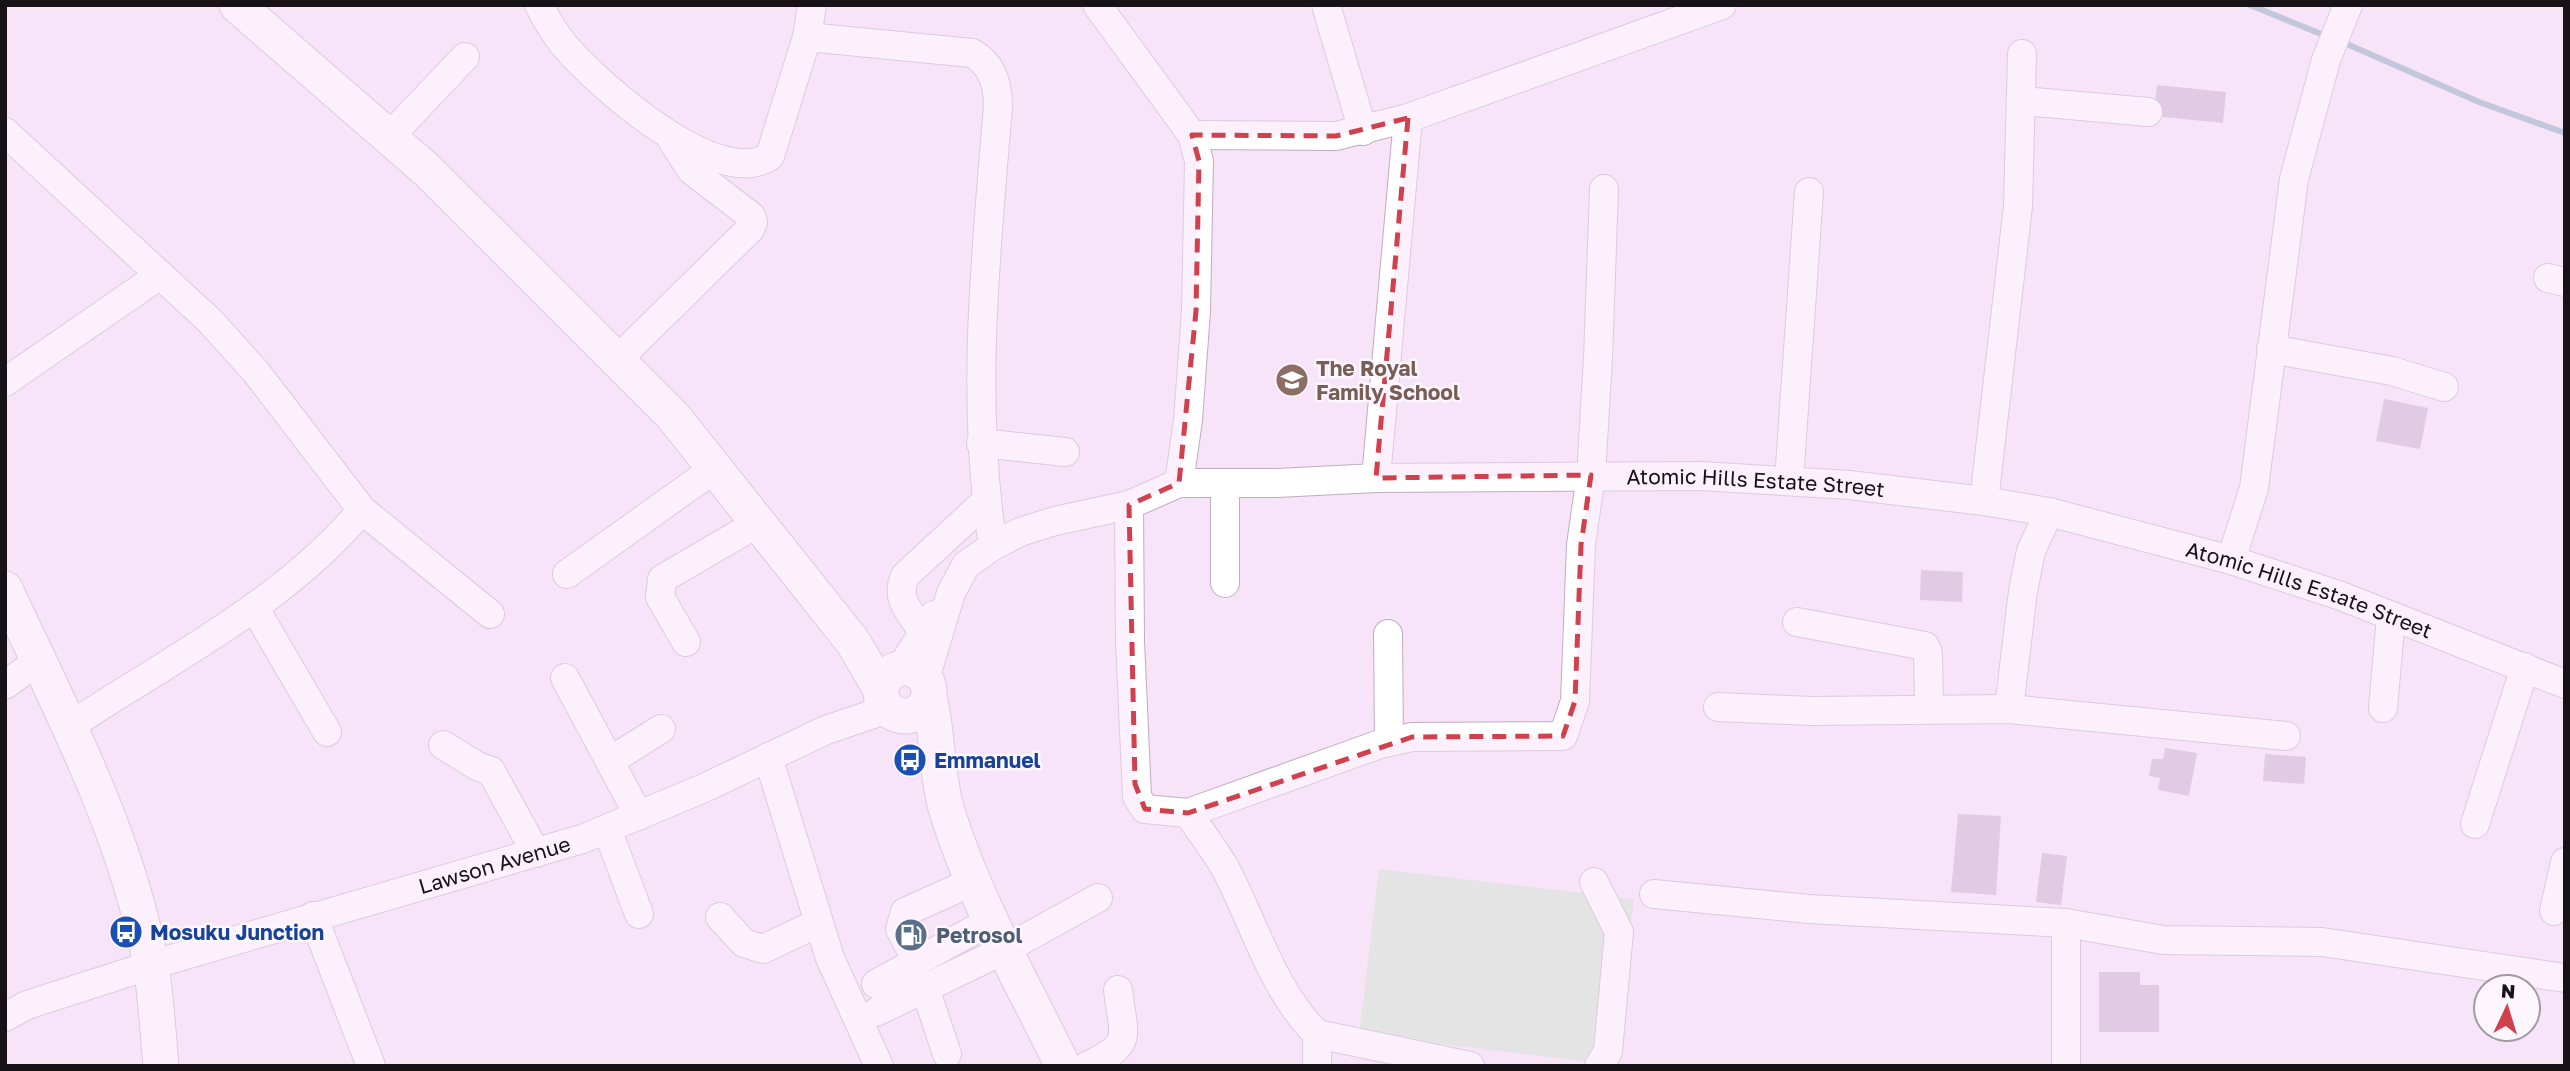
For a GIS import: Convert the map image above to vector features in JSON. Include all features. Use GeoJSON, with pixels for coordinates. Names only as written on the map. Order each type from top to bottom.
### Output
{"type":"FeatureCollection","features":[{"type":"Feature","properties":{"kind":"main road"},"geometry":{"type":"LineString","coordinates":[[237,5],[428,171],[618,359],[673,416],[853,642],[899,691]]}},
{"type":"Feature","properties":{"kind":"main road"},"geometry":{"type":"LineString","coordinates":[[5,589],[68,727],[121,859],[150,965],[161,1066]]}},
{"type":"Feature","properties":{"kind":"main road","name":"Atomic Hills Estate Street"},"geometry":{"type":"LineString","coordinates":[[899,691],[937,739],[937,776],[974,881],[1063,1066]]}},
{"type":"Feature","properties":{"kind":"street"},"geometry":{"type":"LineString","coordinates":[[539,5],[564,45],[597,78],[669,134],[711,156],[744,165],[759,163],[770,156],[807,37],[812,5]]}},
{"type":"Feature","properties":{"kind":"street"},"geometry":{"type":"LineString","coordinates":[[1097,5],[1192,135],[1199,161],[1196,311],[1188,420],[1179,483]]}},
{"type":"Feature","properties":{"kind":"street"},"geometry":{"type":"LineString","coordinates":[[1326,5],[1363,131]]}},
{"type":"Feature","properties":{"kind":"street"},"geometry":{"type":"LineString","coordinates":[[1192,135],[1336,136],[1363,131],[1408,118],[1722,5]]}},
{"type":"Feature","properties":{"kind":"street"},"geometry":{"type":"LineString","coordinates":[[2231,560],[2254,488],[2294,180],[2326,60],[2344,15]]}},
{"type":"Feature","properties":{"kind":"street"},"geometry":{"type":"LineString","coordinates":[[807,37],[962,50],[983,59],[990,70],[998,94],[998,106],[984,308],[981,443],[993,545]]}},
{"type":"Feature","properties":{"kind":"street"},"geometry":{"type":"LineString","coordinates":[[1984,501],[2018,205],[2023,101],[2022,54]]}},
{"type":"Feature","properties":{"kind":"street"},"geometry":{"type":"LineString","coordinates":[[389,137],[465,57]]}},
{"type":"Feature","properties":{"kind":"street"},"geometry":{"type":"LineString","coordinates":[[2023,101],[2148,112]]}},
{"type":"Feature","properties":{"kind":"street"},"geometry":{"type":"LineString","coordinates":[[1376,478],[1408,118]]}},
{"type":"Feature","properties":{"kind":"street"},"geometry":{"type":"LineString","coordinates":[[5,132],[210,321],[256,372],[362,510],[490,614]]}},
{"type":"Feature","properties":{"kind":"street"},"geometry":{"type":"LineString","coordinates":[[618,359],[750,229],[753,222],[751,216],[691,170],[669,134]]}},
{"type":"Feature","properties":{"kind":"street"},"geometry":{"type":"LineString","coordinates":[[1129,505],[1130,654],[1137,797],[1145,809],[1188,813],[1388,742],[1412,737],[1563,736],[1575,701],[1581,545],[1591,475],[1604,189]]}},
{"type":"Feature","properties":{"kind":"street"},"geometry":{"type":"LineString","coordinates":[[1789,480],[1809,192]]}},
{"type":"Feature","properties":{"kind":"street"},"geometry":{"type":"LineString","coordinates":[[5,382],[160,275]]}},
{"type":"Feature","properties":{"kind":"street"},"geometry":{"type":"LineString","coordinates":[[2271,349],[2392,371],[2444,387]]}},
{"type":"Feature","properties":{"kind":"street"},"geometry":{"type":"LineString","coordinates":[[981,443],[1065,452]]}},
{"type":"Feature","properties":{"kind":"street"},"geometry":{"type":"LineString","coordinates":[[567,575],[714,469]]}},
{"type":"Feature","properties":{"kind":"street","name":"Atomic Hills Estate Street"},"geometry":{"type":"LineString","coordinates":[[899,691],[966,565],[993,545],[1055,521],[1129,505],[1179,483],[1591,475],[1789,480],[1984,501],[2049,512],[2231,560],[2341,596],[2525,667],[2562,676]]}},
{"type":"Feature","properties":{"kind":"street"},"geometry":{"type":"LineString","coordinates":[[1225,483],[1225,583]]}},
{"type":"Feature","properties":{"kind":"street"},"geometry":{"type":"LineString","coordinates":[[922,630],[900,598],[905,576],[986,501]]}},
{"type":"Feature","properties":{"kind":"street"},"geometry":{"type":"LineString","coordinates":[[68,727],[254,607],[309,564],[362,510]]}},
{"type":"Feature","properties":{"kind":"street"},"geometry":{"type":"LineString","coordinates":[[2009,709],[2022,591],[2031,551],[2049,512]]}},
{"type":"Feature","properties":{"kind":"street"},"geometry":{"type":"LineString","coordinates":[[686,642],[660,597],[662,579],[758,523]]}},
{"type":"Feature","properties":{"kind":"street"},"geometry":{"type":"LineString","coordinates":[[938,545],[966,565]]}},
{"type":"Feature","properties":{"kind":"street","name":"Atomic Hills Estate Street"},"geometry":{"type":"LineString","coordinates":[[899,691],[922,630],[951,593]]}},
{"type":"Feature","properties":{"kind":"street"},"geometry":{"type":"LineString","coordinates":[[254,607],[327,732]]}},
{"type":"Feature","properties":{"kind":"street"},"geometry":{"type":"LineString","coordinates":[[2383,708],[2391,617]]}},
{"type":"Feature","properties":{"kind":"street"},"geometry":{"type":"LineString","coordinates":[[1797,622],[1925,646],[1928,653],[1929,708]]}},
{"type":"Feature","properties":{"kind":"street"},"geometry":{"type":"LineString","coordinates":[[1388,634],[1388,742]]}},
{"type":"Feature","properties":{"kind":"street"},"geometry":{"type":"LineString","coordinates":[[5,685],[38,661]]}},
{"type":"Feature","properties":{"kind":"street"},"geometry":{"type":"LineString","coordinates":[[2475,824],[2525,667]]}},
{"type":"Feature","properties":{"kind":"street"},"geometry":{"type":"LineString","coordinates":[[565,678],[639,816]]}},
{"type":"Feature","properties":{"kind":"street","name":"Lawson Avenue"},"geometry":{"type":"LineString","coordinates":[[5,1017],[27,1005],[150,965],[536,853],[607,829],[826,730],[899,691]]}},
{"type":"Feature","properties":{"kind":"street"},"geometry":{"type":"LineString","coordinates":[[1718,707],[1811,711],[2009,709],[2286,736]]}},
{"type":"Feature","properties":{"kind":"street"},"geometry":{"type":"LineString","coordinates":[[610,761],[661,729]]}},
{"type":"Feature","properties":{"kind":"street"},"geometry":{"type":"LineString","coordinates":[[443,745],[477,766],[491,771],[536,853]]}},
{"type":"Feature","properties":{"kind":"street"},"geometry":{"type":"LineString","coordinates":[[768,757],[830,958],[879,1066]]}},
{"type":"Feature","properties":{"kind":"street"},"geometry":{"type":"LineString","coordinates":[[1188,813],[1224,867],[1266,956],[1301,1019],[1317,1034],[1470,1066]]}},
{"type":"Feature","properties":{"kind":"street"},"geometry":{"type":"LineString","coordinates":[[607,829],[639,914]]}},
{"type":"Feature","properties":{"kind":"street"},"geometry":{"type":"LineString","coordinates":[[2554,911],[2565,862]]}},
{"type":"Feature","properties":{"kind":"street"},"geometry":{"type":"LineString","coordinates":[[917,961],[900,929],[905,912],[974,881]]}},
{"type":"Feature","properties":{"kind":"street"},"geometry":{"type":"LineString","coordinates":[[1594,883],[1619,932],[1608,1051],[1600,1066]]}},
{"type":"Feature","properties":{"kind":"street"},"geometry":{"type":"LineString","coordinates":[[1654,894],[1810,909],[2066,923],[2164,940],[2322,942],[2565,978]]}},
{"type":"Feature","properties":{"kind":"street"},"geometry":{"type":"LineString","coordinates":[[876,984],[917,961],[999,935],[1098,898]]}},
{"type":"Feature","properties":{"kind":"street"},"geometry":{"type":"LineString","coordinates":[[313,916],[372,1066]]}},
{"type":"Feature","properties":{"kind":"street"},"geometry":{"type":"LineString","coordinates":[[720,918],[744,943],[763,949],[818,923]]}},
{"type":"Feature","properties":{"kind":"street"},"geometry":{"type":"LineString","coordinates":[[2066,923],[2066,1066]]}},
{"type":"Feature","properties":{"kind":"street"},"geometry":{"type":"LineString","coordinates":[[876,1012],[925,988],[999,935]]}},
{"type":"Feature","properties":{"kind":"street"},"geometry":{"type":"LineString","coordinates":[[925,988],[947,1054]]}},
{"type":"Feature","properties":{"kind":"street"},"geometry":{"type":"LineString","coordinates":[[1087,1066],[1116,1051],[1122,1044],[1118,990]]}},
{"type":"Feature","properties":{"kind":"street"},"geometry":{"type":"LineString","coordinates":[[1317,1034],[1317,1066]]}},
{"type":"Feature","properties":{"kind":"highlighted area"},"geometry":{"type":"Polygon","coordinates":[[[1408,118],[1376,478],[1591,475],[1581,545],[1575,701],[1563,736],[1412,737],[1188,813],[1145,809],[1135,784],[1129,505],[1179,483],[1196,311],[1199,161],[1192,135],[1336,136],[1408,118]]]}},
{"type":"Feature","properties":{"kind":"green space"},"geometry":{"type":"Polygon","coordinates":[[[1379,869],[1634,899],[1614,1065],[1359,1034],[1379,869]]]}},
{"type":"Feature","properties":{"kind":"building"},"geometry":{"type":"Polygon","coordinates":[[[2157,85],[2226,92],[2223,123],[2154,116],[2157,85]]]}},
{"type":"Feature","properties":{"kind":"building"},"geometry":{"type":"Polygon","coordinates":[[[2384,399],[2428,408],[2420,449],[2376,441],[2384,399]]]}},
{"type":"Feature","properties":{"kind":"building"},"geometry":{"type":"Polygon","coordinates":[[[1921,570],[1963,572],[1962,602],[1920,600],[1921,570]]]}},
{"type":"Feature","properties":{"kind":"building"},"geometry":{"type":"Polygon","coordinates":[[[2165,748],[2197,753],[2189,796],[2158,790],[2160,778],[2149,776],[2152,759],[2163,759],[2165,748]]]}},
{"type":"Feature","properties":{"kind":"building"},"geometry":{"type":"Polygon","coordinates":[[[2265,754],[2306,757],[2304,784],[2263,781],[2265,754]]]}},
{"type":"Feature","properties":{"kind":"building"},"geometry":{"type":"Polygon","coordinates":[[[1958,814],[2001,816],[1996,895],[1951,892],[1958,814]]]}},
{"type":"Feature","properties":{"kind":"building"},"geometry":{"type":"Polygon","coordinates":[[[2042,853],[2067,856],[2061,905],[2036,902],[2042,853]]]}},
{"type":"Feature","properties":{"kind":"building"},"geometry":{"type":"Polygon","coordinates":[[[2099,972],[2140,972],[2140,985],[2159,985],[2159,1032],[2099,1032],[2099,972]]]}},
{"type":"Feature","properties":{"kind":"waterway"},"geometry":{"type":"LineString","coordinates":[[2250,5],[2326,36]]}},
{"type":"Feature","properties":{"kind":"waterway"},"geometry":{"type":"LineString","coordinates":[[2340,41],[2479,102],[2565,133]]}},
{"type":"Feature","properties":{"kind":"place","name":"The Royal Family School"},"geometry":{"type":"Point","coordinates":[1292,380]}},
{"type":"Feature","properties":{"kind":"place","name":"Emmanuel"},"geometry":{"type":"Point","coordinates":[910,760]}},
{"type":"Feature","properties":{"kind":"place","name":"Mosuku Junction"},"geometry":{"type":"Point","coordinates":[126,932]}},
{"type":"Feature","properties":{"kind":"place","name":"Petrosol"},"geometry":{"type":"Point","coordinates":[911,935]}}]}
